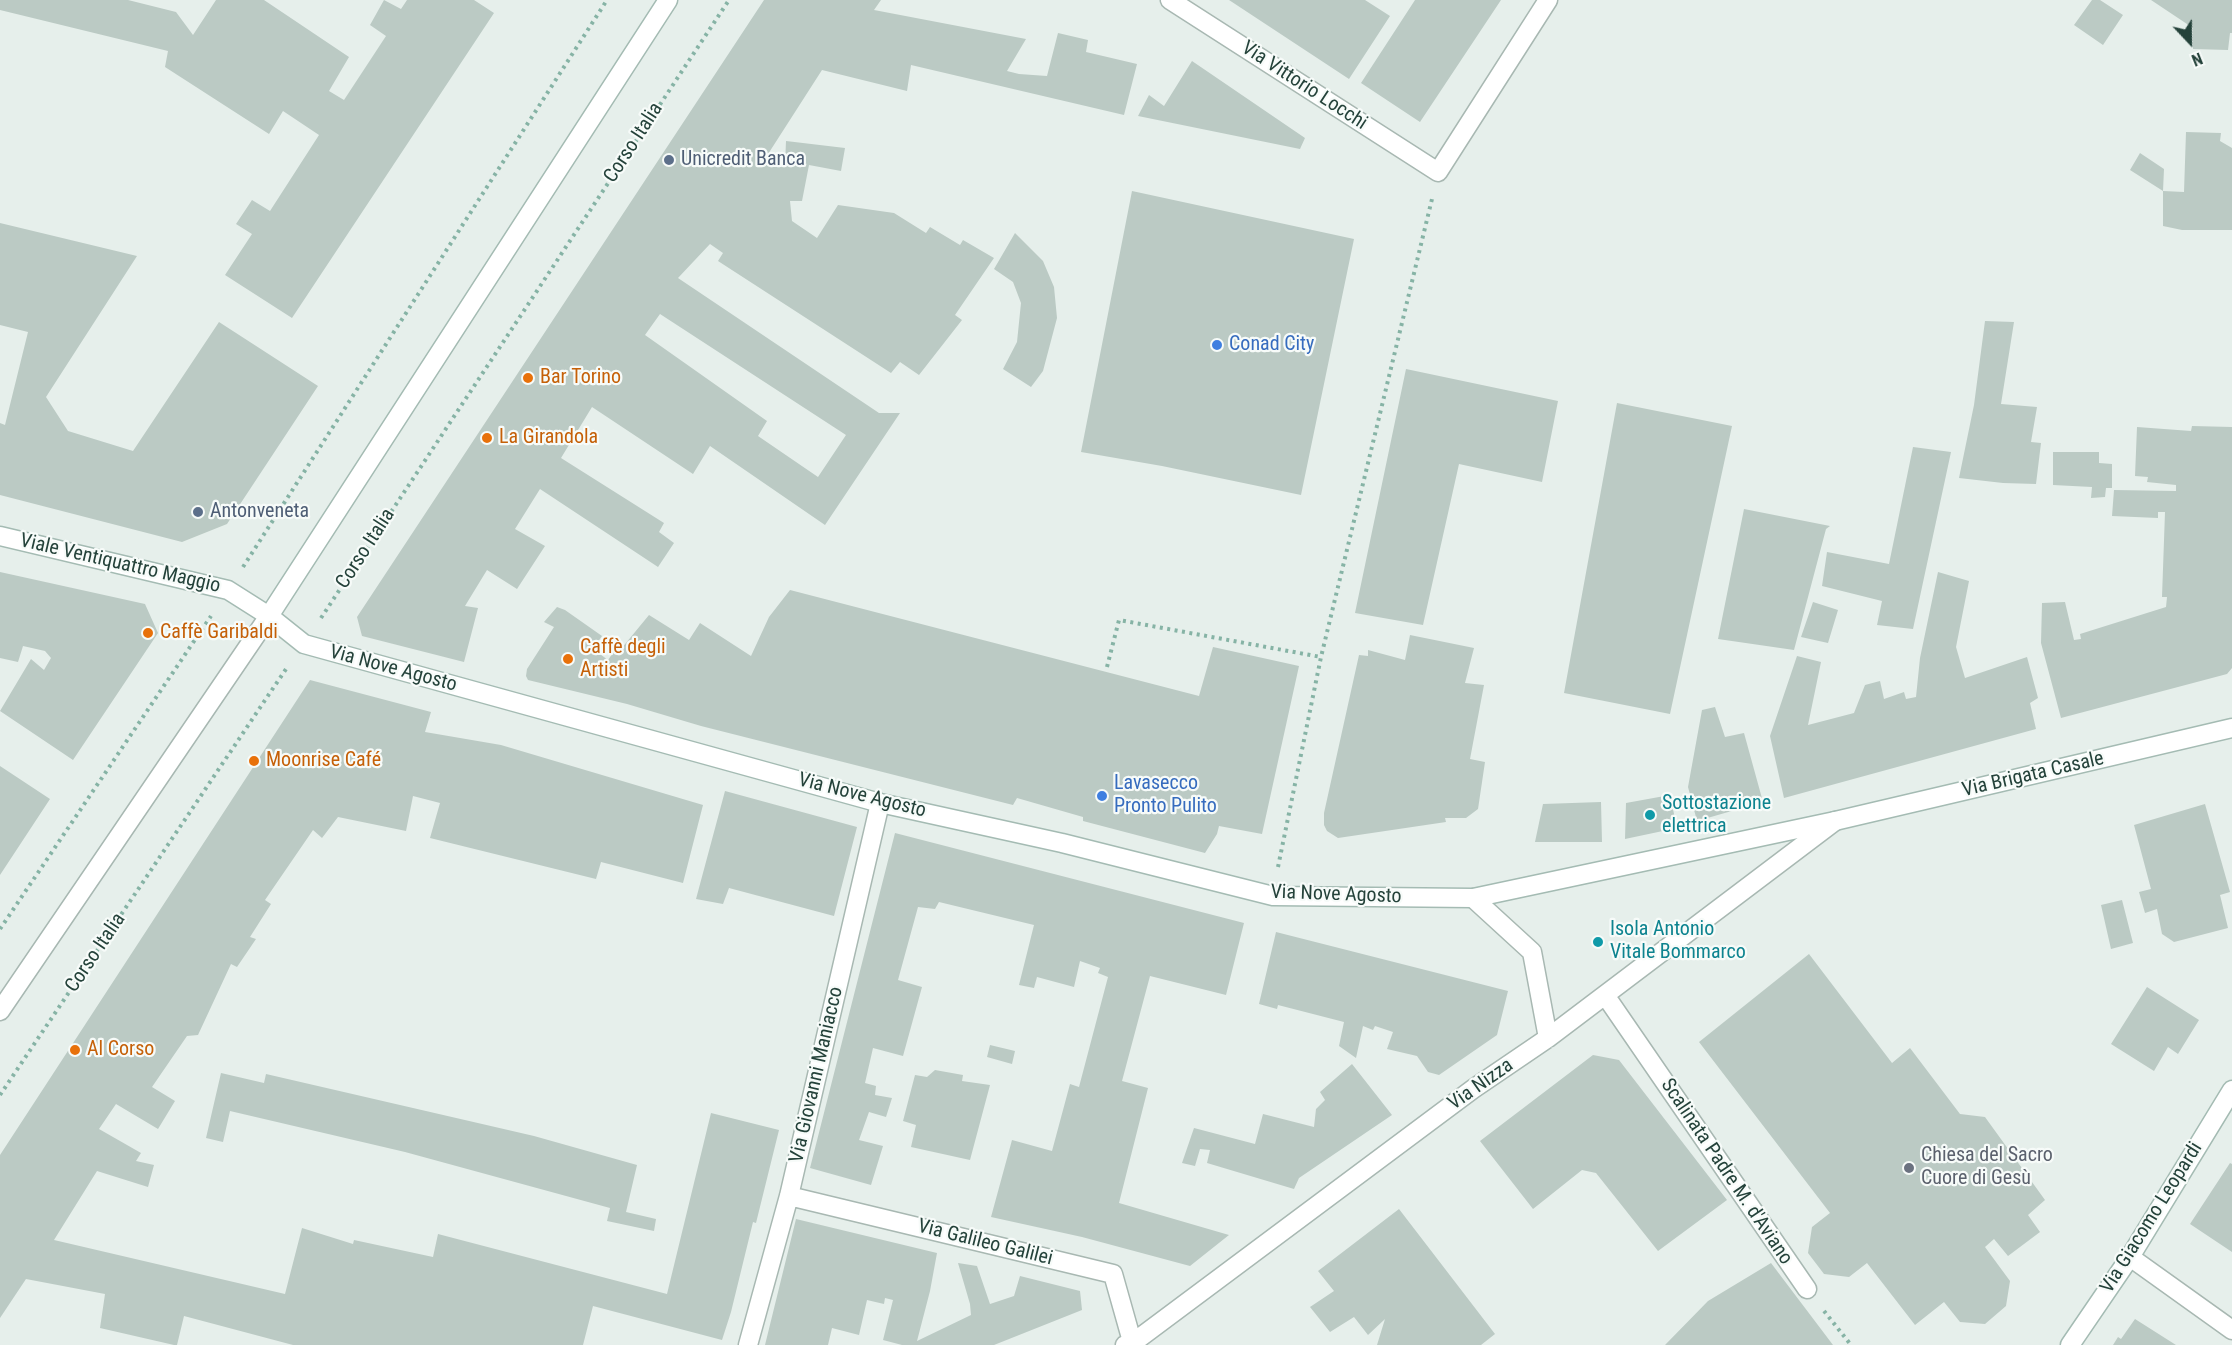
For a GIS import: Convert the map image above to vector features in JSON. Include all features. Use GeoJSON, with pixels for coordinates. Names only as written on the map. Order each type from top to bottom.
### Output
{"type":"FeatureCollection","features":[{"type":"Feature","properties":{"kind":"street"},"geometry":{"type":"LineString","coordinates":[[0,1011],[269,616],[668,0]]}},
{"type":"Feature","properties":{"kind":"street","name":"Via Vittorio Locchi"},"geometry":{"type":"LineString","coordinates":[[1170,0],[1438,172]]}},
{"type":"Feature","properties":{"kind":"street"},"geometry":{"type":"LineString","coordinates":[[1438,172],[1548,0]]}},
{"type":"Feature","properties":{"kind":"street","name":"Viale Ventiquattro Maggio"},"geometry":{"type":"LineString","coordinates":[[0,536],[228,590],[269,616]]}},
{"type":"Feature","properties":{"kind":"street","name":"Via Nove Agosto"},"geometry":{"type":"LineString","coordinates":[[269,616],[304,644],[880,803],[1062,843],[1273,896],[1473,898],[1835,821]]}},
{"type":"Feature","properties":{"kind":"street","name":"Via Brigata Casale"},"geometry":{"type":"LineString","coordinates":[[1835,821],[2232,728]]}},
{"type":"Feature","properties":{"kind":"street","name":"Via Giovanni Maniacco"},"geometry":{"type":"LineString","coordinates":[[748,1345],[789,1196],[880,803]]}},
{"type":"Feature","properties":{"kind":"street","name":"Via Nizza"},"geometry":{"type":"LineString","coordinates":[[1131,1344],[1473,1089],[1548,1038],[1835,821]]}},
{"type":"Feature","properties":{"kind":"street"},"geometry":{"type":"LineString","coordinates":[[1473,898],[1532,952],[1548,1038]]}},
{"type":"Feature","properties":{"kind":"street","name":"Scalinata Padre M. d'Aviano"},"geometry":{"type":"LineString","coordinates":[[1605,995],[1807,1289]]}},
{"type":"Feature","properties":{"kind":"street","name":"Via Giacomo Leopardi"},"geometry":{"type":"LineString","coordinates":[[2070,1345],[2130,1257],[2232,1090]]}},
{"type":"Feature","properties":{"kind":"street","name":"Via Galileo Galilei"},"geometry":{"type":"LineString","coordinates":[[789,1196],[1113,1274],[1131,1344]]}},
{"type":"Feature","properties":{"kind":"street"},"geometry":{"type":"LineString","coordinates":[[2130,1257],[2232,1330]]}},
{"type":"Feature","properties":{"kind":"path"},"geometry":{"type":"LineString","coordinates":[[0,929],[228,590],[607,0]]}},
{"type":"Feature","properties":{"kind":"path","name":"Corso Italia"},"geometry":{"type":"LineString","coordinates":[[0,1095],[304,644],[729,0]]}},
{"type":"Feature","properties":{"kind":"path"},"geometry":{"type":"LineString","coordinates":[[1273,896],[1321,657],[1438,172]]}},
{"type":"Feature","properties":{"kind":"path"},"geometry":{"type":"LineString","coordinates":[[1107,667],[1119,620],[1321,657]]}},
{"type":"Feature","properties":{"kind":"path"},"geometry":{"type":"LineString","coordinates":[[1807,1289],[1851,1345]]}},
{"type":"Feature","properties":{"kind":"building"},"geometry":{"type":"Polygon","coordinates":[[[0,0],[128,0],[176,12],[193,35],[216,0],[264,0],[349,57],[329,91],[344,100],[386,36],[370,25],[384,0],[401,9],[407,0],[474,0],[494,13],[292,318],[225,275],[252,234],[236,224],[252,200],[270,211],[319,135],[283,111],[269,134],[165,67],[168,51],[0,10],[0,0]]]}},
{"type":"Feature","properties":{"kind":"building"},"geometry":{"type":"Polygon","coordinates":[[[764,0],[881,0],[874,10],[1026,39],[1007,71],[1019,74],[1047,76],[1058,33],[1088,40],[1086,52],[1137,64],[1124,115],[911,65],[907,91],[822,70],[761,165],[785,165],[786,141],[845,148],[841,171],[809,165],[802,201],[790,201],[792,221],[817,238],[838,205],[894,213],[926,233],[930,227],[960,245],[963,240],[994,258],[955,315],[962,320],[919,375],[900,362],[891,373],[718,261],[723,253],[710,244],[678,278],[879,413],[900,413],[825,525],[710,446],[693,474],[592,407],[561,458],[664,523],[659,532],[674,543],[658,567],[540,489],[515,529],[545,546],[517,589],[487,570],[465,606],[478,608],[464,662],[362,636],[357,617],[764,0]],[[660,314],[645,335],[767,421],[758,436],[818,477],[846,435],[660,314]]]}},
{"type":"Feature","properties":{"kind":"building"},"geometry":{"type":"Polygon","coordinates":[[[1229,0],[1365,0],[1390,16],[1349,79],[1229,0]]]}},
{"type":"Feature","properties":{"kind":"building"},"geometry":{"type":"Polygon","coordinates":[[[1415,0],[1501,0],[1420,122],[1361,83],[1415,0]]]}},
{"type":"Feature","properties":{"kind":"building"},"geometry":{"type":"Polygon","coordinates":[[[2092,0],[2100,0],[2123,15],[2103,45],[2074,25],[2092,0]]]}},
{"type":"Feature","properties":{"kind":"building"},"geometry":{"type":"Polygon","coordinates":[[[2151,0],[2232,0],[2232,33],[2230,33],[2228,50],[2193,49],[2193,28],[2151,0]]]}},
{"type":"Feature","properties":{"kind":"building"},"geometry":{"type":"Polygon","coordinates":[[[1192,61],[1305,138],[1300,149],[1138,116],[1149,95],[1164,106],[1192,61]]]}},
{"type":"Feature","properties":{"kind":"building"},"geometry":{"type":"Polygon","coordinates":[[[2186,132],[2221,133],[2220,141],[2232,148],[2232,230],[2182,230],[2163,226],[2163,191],[2184,192],[2186,132]]]}},
{"type":"Feature","properties":{"kind":"building"},"geometry":{"type":"Polygon","coordinates":[[[2140,153],[2164,169],[2163,191],[2130,170],[2140,153]]]}},
{"type":"Feature","properties":{"kind":"building","name":"Conad City"},"geometry":{"type":"Polygon","coordinates":[[[1132,191],[1354,239],[1301,495],[1081,452],[1132,191]]]}},
{"type":"Feature","properties":{"kind":"building"},"geometry":{"type":"Polygon","coordinates":[[[0,223],[137,256],[46,397],[68,431],[133,451],[219,322],[318,386],[227,524],[182,542],[0,495],[0,423],[5,425],[28,332],[0,325],[0,223]]]}},
{"type":"Feature","properties":{"kind":"building"},"geometry":{"type":"Polygon","coordinates":[[[1015,233],[1043,261],[1054,287],[1057,318],[1043,371],[1031,387],[1003,369],[1017,342],[1021,303],[1013,282],[994,269],[1015,233]]]}},
{"type":"Feature","properties":{"kind":"building"},"geometry":{"type":"Polygon","coordinates":[[[1985,321],[2014,322],[2001,404],[2037,407],[2031,442],[2041,443],[2036,484],[1959,478],[1974,405],[1985,321]]]}},
{"type":"Feature","properties":{"kind":"building"},"geometry":{"type":"Polygon","coordinates":[[[1406,369],[1558,401],[1542,482],[1459,464],[1423,625],[1355,613],[1406,369]]]}},
{"type":"Feature","properties":{"kind":"building"},"geometry":{"type":"Polygon","coordinates":[[[1617,403],[1732,426],[1670,714],[1564,693],[1617,403]]]}},
{"type":"Feature","properties":{"kind":"building"},"geometry":{"type":"Polygon","coordinates":[[[2192,426],[2232,427],[2232,668],[2227,674],[2061,718],[2041,643],[2042,603],[2065,602],[2074,640],[2081,639],[2080,634],[2166,607],[2167,597],[2162,597],[2165,512],[2158,512],[2158,518],[2112,516],[2114,490],[2176,491],[2176,485],[2147,482],[2148,477],[2135,476],[2137,427],[2191,431],[2192,426]]]}},
{"type":"Feature","properties":{"kind":"building"},"geometry":{"type":"Polygon","coordinates":[[[1913,447],[1951,452],[1913,629],[1877,625],[1882,601],[1822,586],[1827,552],[1889,564],[1913,447]]]}},
{"type":"Feature","properties":{"kind":"building"},"geometry":{"type":"Polygon","coordinates":[[[2053,452],[2099,452],[2099,463],[2112,464],[2112,488],[2106,488],[2105,497],[2091,498],[2092,487],[2053,485],[2053,452]]]}},
{"type":"Feature","properties":{"kind":"building"},"geometry":{"type":"Polygon","coordinates":[[[1744,509],[1830,526],[1826,529],[1794,650],[1718,639],[1744,509]]]}},
{"type":"Feature","properties":{"kind":"building"},"geometry":{"type":"Polygon","coordinates":[[[0,572],[145,604],[158,633],[73,760],[0,711],[31,659],[44,670],[51,658],[45,651],[23,646],[18,662],[0,658],[0,572]]]}},
{"type":"Feature","properties":{"kind":"building"},"geometry":{"type":"Polygon","coordinates":[[[1938,572],[1969,581],[1956,647],[1965,678],[2027,657],[2038,698],[2030,703],[2036,729],[1784,798],[1770,736],[1797,656],[1821,662],[1808,725],[1854,713],[1865,685],[1880,681],[1884,699],[1904,692],[1906,699],[1916,697],[1920,658],[1938,572]]]}},
{"type":"Feature","properties":{"kind":"building"},"geometry":{"type":"Polygon","coordinates":[[[790,590],[1199,696],[1213,647],[1299,666],[1262,834],[1219,826],[1217,834],[1205,853],[1083,821],[1083,817],[1017,798],[1013,805],[701,726],[627,704],[528,680],[526,676],[527,669],[554,627],[544,622],[557,607],[565,610],[602,636],[593,649],[608,660],[617,647],[621,649],[649,615],[689,640],[700,623],[751,656],[769,617],[790,590]]]}},
{"type":"Feature","properties":{"kind":"building"},"geometry":{"type":"Polygon","coordinates":[[[1813,602],[1838,610],[1828,643],[1801,637],[1813,602]]]}},
{"type":"Feature","properties":{"kind":"building"},"geometry":{"type":"Polygon","coordinates":[[[1410,635],[1474,648],[1465,683],[1484,685],[1470,759],[1485,762],[1478,809],[1466,818],[1445,818],[1446,822],[1338,838],[1327,831],[1324,825],[1324,813],[1359,655],[1368,656],[1368,650],[1405,660],[1410,635]]]}},
{"type":"Feature","properties":{"kind":"building"},"geometry":{"type":"Polygon","coordinates":[[[310,680],[431,712],[425,732],[501,745],[703,805],[683,883],[601,862],[596,879],[430,838],[440,803],[413,796],[406,831],[338,817],[322,838],[313,830],[265,900],[271,904],[250,937],[256,939],[237,967],[231,964],[198,1035],[187,1036],[152,1087],[175,1101],[158,1129],[116,1104],[99,1129],[141,1153],[136,1161],[154,1165],[148,1187],[97,1171],[54,1240],[285,1294],[302,1228],[353,1244],[354,1240],[433,1257],[438,1234],[667,1294],[711,1113],[779,1130],[756,1223],[753,1222],[722,1340],[593,1306],[583,1345],[293,1345],[184,1316],[177,1345],[174,1345],[100,1328],[105,1294],[26,1279],[0,1318],[0,1155],[310,680]]]}},
{"type":"Feature","properties":{"kind":"building"},"geometry":{"type":"Polygon","coordinates":[[[1715,707],[1725,737],[1744,733],[1763,802],[1697,821],[1688,787],[1702,710],[1715,707]]]}},
{"type":"Feature","properties":{"kind":"building"},"geometry":{"type":"Polygon","coordinates":[[[0,766],[50,799],[0,875],[0,766]]]}},
{"type":"Feature","properties":{"kind":"building"},"geometry":{"type":"Polygon","coordinates":[[[725,791],[857,827],[834,916],[729,888],[723,904],[696,899],[725,791]]]}},
{"type":"Feature","properties":{"kind":"building","name":"Sottostazione elettrica"},"geometry":{"type":"Polygon","coordinates":[[[1670,795],[1677,828],[1625,839],[1626,803],[1670,795]]]}},
{"type":"Feature","properties":{"kind":"building"},"geometry":{"type":"Polygon","coordinates":[[[1601,802],[1602,842],[1535,842],[1543,804],[1601,802]]]}},
{"type":"Feature","properties":{"kind":"building"},"geometry":{"type":"Polygon","coordinates":[[[2205,804],[2230,892],[2220,895],[2228,928],[2174,942],[2162,934],[2157,909],[2145,913],[2139,892],[2151,889],[2134,825],[2205,804]]]}},
{"type":"Feature","properties":{"kind":"building"},"geometry":{"type":"Polygon","coordinates":[[[895,833],[1244,923],[1226,995],[1150,976],[1122,1081],[1148,1088],[1119,1203],[1229,1235],[1190,1266],[1082,1237],[991,1217],[1012,1140],[1052,1151],[1070,1084],[1079,1087],[1108,977],[1098,973],[1100,968],[1080,961],[1074,987],[1037,977],[1034,988],[1019,985],[1034,925],[939,902],[935,909],[918,907],[898,980],[922,987],[903,1056],[873,1048],[865,1083],[876,1086],[875,1095],[892,1098],[886,1117],[869,1112],[859,1140],[883,1146],[871,1185],[810,1168],[895,833]]]}},
{"type":"Feature","properties":{"kind":"building"},"geometry":{"type":"Polygon","coordinates":[[[2122,900],[2133,943],[2111,949],[2101,905],[2122,900]]]}},
{"type":"Feature","properties":{"kind":"building"},"geometry":{"type":"Polygon","coordinates":[[[1276,932],[1508,991],[1497,1035],[1439,1075],[1428,1072],[1417,1056],[1387,1049],[1393,1032],[1375,1026],[1373,1030],[1363,1026],[1356,1058],[1339,1046],[1344,1022],[1278,1005],[1277,1009],[1259,1004],[1276,932]]]}},
{"type":"Feature","properties":{"kind":"building","name":"Chiesa del Sacro Cuore di Gesù"},"geometry":{"type":"Polygon","coordinates":[[[1809,954],[1892,1063],[1910,1048],[1960,1114],[1985,1117],[2045,1200],[2028,1215],[2040,1232],[2008,1256],[1994,1239],[1985,1247],[2010,1281],[2006,1306],[1985,1324],[1960,1322],[1944,1302],[1915,1325],[1867,1263],[1849,1277],[1824,1274],[1808,1253],[1812,1227],[1830,1213],[1699,1042],[1809,954]]]}},
{"type":"Feature","properties":{"kind":"building"},"geometry":{"type":"Polygon","coordinates":[[[2147,987],[2199,1020],[2178,1054],[2168,1047],[2154,1071],[2111,1044],[2147,987]]]}},
{"type":"Feature","properties":{"kind":"building"},"geometry":{"type":"Polygon","coordinates":[[[990,1045],[1015,1051],[1012,1064],[987,1057],[990,1045]]]}},
{"type":"Feature","properties":{"kind":"building"},"geometry":{"type":"Polygon","coordinates":[[[1593,1055],[1619,1060],[1727,1200],[1658,1251],[1596,1173],[1582,1170],[1533,1209],[1480,1141],[1593,1055]]]}},
{"type":"Feature","properties":{"kind":"building"},"geometry":{"type":"Polygon","coordinates":[[[1352,1064],[1392,1115],[1299,1178],[1294,1189],[1207,1163],[1210,1150],[1200,1149],[1195,1166],[1182,1163],[1194,1128],[1255,1144],[1263,1114],[1314,1127],[1316,1109],[1325,1100],[1320,1092],[1352,1064]]]}},
{"type":"Feature","properties":{"kind":"building"},"geometry":{"type":"Polygon","coordinates":[[[935,1070],[963,1075],[962,1081],[990,1085],[970,1160],[911,1147],[916,1125],[903,1121],[915,1075],[927,1077],[935,1070]]]}},
{"type":"Feature","properties":{"kind":"building"},"geometry":{"type":"Polygon","coordinates":[[[221,1073],[264,1083],[266,1074],[534,1136],[637,1165],[626,1212],[656,1219],[654,1231],[607,1221],[610,1208],[405,1152],[230,1111],[223,1142],[206,1138],[221,1073]]]}},
{"type":"Feature","properties":{"kind":"building"},"geometry":{"type":"Polygon","coordinates":[[[2230,1163],[2232,1164],[2232,1252],[2190,1224],[2230,1163]]]}},
{"type":"Feature","properties":{"kind":"building"},"geometry":{"type":"Polygon","coordinates":[[[1399,1209],[1495,1334],[1481,1345],[1377,1345],[1385,1319],[1368,1335],[1354,1317],[1330,1332],[1310,1307],[1334,1291],[1318,1271],[1399,1209]]]}},
{"type":"Feature","properties":{"kind":"building"},"geometry":{"type":"Polygon","coordinates":[[[796,1219],[937,1253],[917,1341],[971,1315],[958,1263],[977,1266],[990,1304],[1014,1296],[1020,1276],[1080,1291],[1082,1310],[994,1345],[902,1345],[883,1340],[893,1300],[885,1298],[884,1304],[867,1300],[859,1335],[832,1328],[828,1345],[765,1345],[796,1219]]]}},
{"type":"Feature","properties":{"kind":"building"},"geometry":{"type":"Polygon","coordinates":[[[1771,1263],[1833,1345],[1665,1345],[1708,1301],[1771,1263]]]}},
{"type":"Feature","properties":{"kind":"building"},"geometry":{"type":"Polygon","coordinates":[[[2135,1319],[2176,1345],[2113,1345],[2118,1337],[2121,1339],[2135,1319]]]}},
{"type":"Feature","properties":{"kind":"place","name":"Unicredit Banca"},"geometry":{"type":"Point","coordinates":[669,160]}},
{"type":"Feature","properties":{"kind":"place","name":"Conad City"},"geometry":{"type":"Point","coordinates":[1217,345]}},
{"type":"Feature","properties":{"kind":"place","name":"Bar Torino"},"geometry":{"type":"Point","coordinates":[528,378]}},
{"type":"Feature","properties":{"kind":"place","name":"La Girandola"},"geometry":{"type":"Point","coordinates":[487,438]}},
{"type":"Feature","properties":{"kind":"place","name":"Antonveneta"},"geometry":{"type":"Point","coordinates":[198,512]}},
{"type":"Feature","properties":{"kind":"place","name":"Caffè Garibaldi"},"geometry":{"type":"Point","coordinates":[148,633]}},
{"type":"Feature","properties":{"kind":"place","name":"Caffè degli Artisti"},"geometry":{"type":"Point","coordinates":[568,659]}},
{"type":"Feature","properties":{"kind":"place","name":"Moonrise Café"},"geometry":{"type":"Point","coordinates":[254,761]}},
{"type":"Feature","properties":{"kind":"place","name":"Lavasecco Pronto Pulito"},"geometry":{"type":"Point","coordinates":[1102,796]}},
{"type":"Feature","properties":{"kind":"place","name":"Sottostazione elettrica"},"geometry":{"type":"Point","coordinates":[1650,815]}},
{"type":"Feature","properties":{"kind":"place","name":"Isola Antonio Vitale Bommarco"},"geometry":{"type":"Point","coordinates":[1598,942]}},
{"type":"Feature","properties":{"kind":"place","name":"Al Corso"},"geometry":{"type":"Point","coordinates":[75,1050]}},
{"type":"Feature","properties":{"kind":"place","name":"Chiesa del Sacro Cuore di Gesù"},"geometry":{"type":"Point","coordinates":[1909,1168]}}]}
